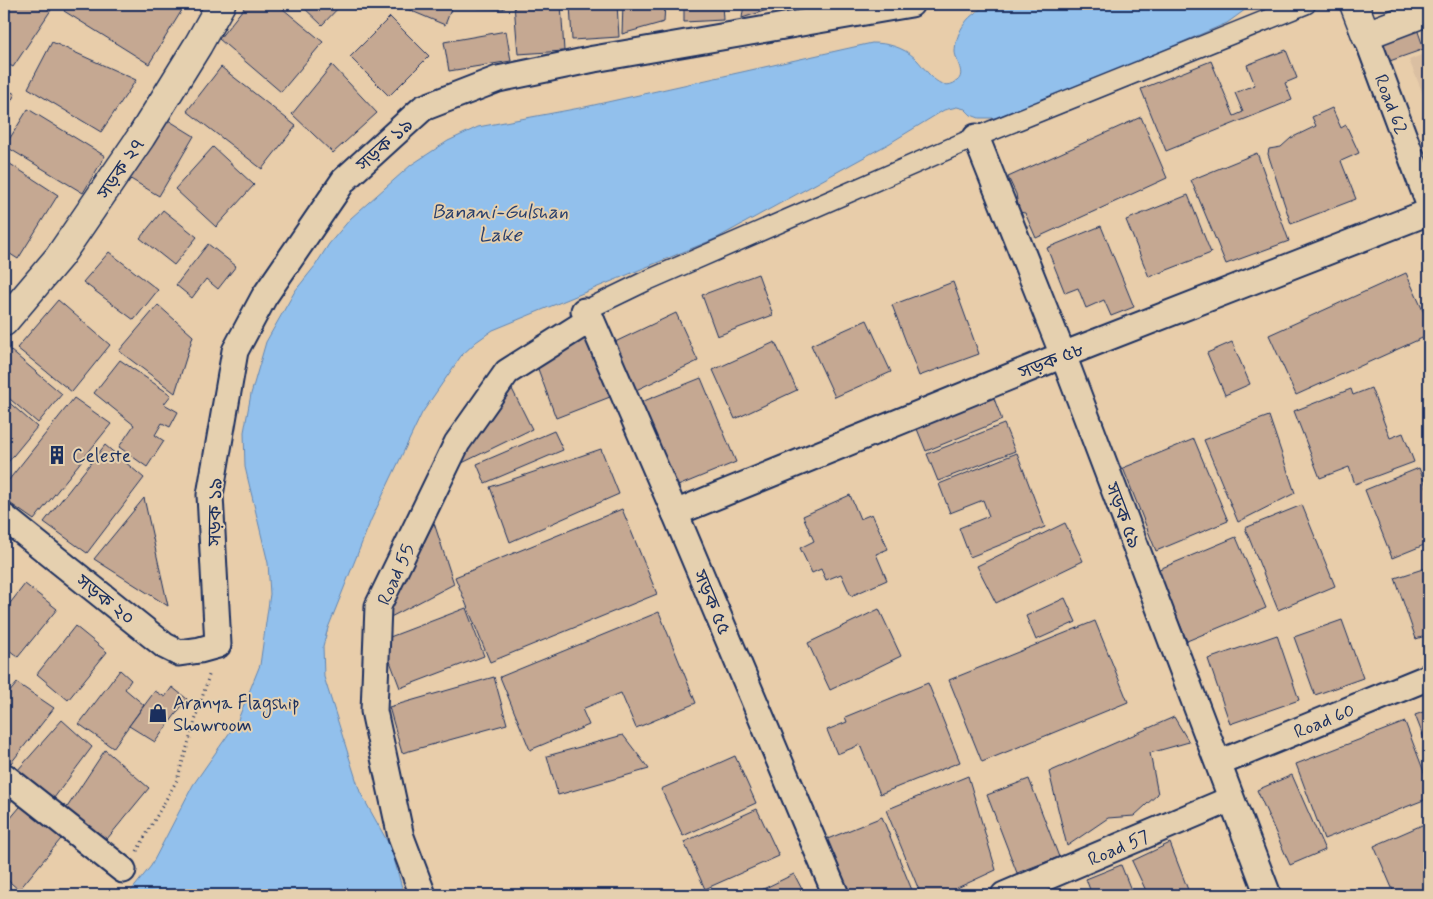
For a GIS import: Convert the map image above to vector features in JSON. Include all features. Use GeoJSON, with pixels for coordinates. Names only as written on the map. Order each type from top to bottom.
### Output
{"type":"FeatureCollection","features":[{"type":"Feature","properties":{"kind":"street","name":"সড়ক ২৭"},"geometry":{"type":"LineString","coordinates":[[4,322],[59,257],[146,129],[198,46],[220,4]]}},
{"type":"Feature","properties":{"kind":"street","name":"সড়ক ১৯"},"geometry":{"type":"LineString","coordinates":[[218,645],[210,495],[235,351],[264,297],[344,180],[423,108],[498,79],[594,59],[911,4]]}},
{"type":"Feature","properties":{"kind":"street"},"geometry":{"type":"LineString","coordinates":[[588,315],[654,277],[976,137],[1306,4]]}},
{"type":"Feature","properties":{"kind":"street","name":"Road 62"},"geometry":{"type":"LineString","coordinates":[[1354,4],[1429,204]]}},
{"type":"Feature","properties":{"kind":"street"},"geometry":{"type":"LineString","coordinates":[[1366,35],[1429,11]]}},
{"type":"Feature","properties":{"kind":"street","name":"সড়ক ৫৯"},"geometry":{"type":"LineString","coordinates":[[976,137],[1063,356],[1268,895]]}},
{"type":"Feature","properties":{"kind":"street","name":"সড়ক ৫৮"},"geometry":{"type":"LineString","coordinates":[[675,513],[1063,356],[1429,212]]}},
{"type":"Feature","properties":{"kind":"street","name":"সড়ক ৫৫"},"geometry":{"type":"LineString","coordinates":[[588,315],[675,513],[836,895]]}},
{"type":"Feature","properties":{"kind":"street","name":"Road 55"},"geometry":{"type":"LineString","coordinates":[[423,895],[401,837],[374,711],[378,606],[457,443],[507,372],[588,315]]}},
{"type":"Feature","properties":{"kind":"street","name":"সড়ক ২০"},"geometry":{"type":"LineString","coordinates":[[4,517],[165,646],[179,652],[200,650],[218,645]]}},
{"type":"Feature","properties":{"kind":"street","name":"Road 60"},"geometry":{"type":"LineString","coordinates":[[1219,763],[1429,677]]}},
{"type":"Feature","properties":{"kind":"street"},"geometry":{"type":"LineString","coordinates":[[4,776],[123,870]]}},
{"type":"Feature","properties":{"kind":"street","name":"Road 57"},"geometry":{"type":"LineString","coordinates":[[1004,895],[1231,799]]}},
{"type":"Feature","properties":{"kind":"path"},"geometry":{"type":"LineString","coordinates":[[102,895],[131,862],[177,780],[218,645]]}},
{"type":"Feature","properties":{"kind":"shaded area"},"geometry":{"type":"Polygon","coordinates":[[[1429,52],[1429,108],[1409,60],[1429,52]]]}},
{"type":"Feature","properties":{"kind":"water","name":"Banani-Gulshan Lake"},"geometry":{"type":"Polygon","coordinates":[[[989,4],[1253,4],[1227,23],[1005,118],[979,118],[971,115],[965,109],[957,107],[944,110],[890,143],[717,238],[493,330],[476,342],[461,356],[422,413],[371,520],[328,628],[323,646],[324,677],[360,792],[391,848],[404,895],[128,895],[151,866],[193,785],[237,722],[260,665],[270,594],[268,563],[245,467],[244,432],[251,394],[266,342],[295,291],[315,266],[329,244],[351,218],[411,165],[448,141],[478,127],[585,107],[872,43],[900,48],[915,58],[938,82],[944,85],[950,84],[957,81],[961,75],[955,52],[959,33],[970,17],[989,4]]]}},
{"type":"Feature","properties":{"kind":"building"},"geometry":{"type":"Polygon","coordinates":[[[4,4],[40,4],[51,10],[13,67],[4,62],[4,4]]]}},
{"type":"Feature","properties":{"kind":"building"},"geometry":{"type":"Polygon","coordinates":[[[68,4],[173,4],[182,10],[149,64],[64,11],[68,4]]]}},
{"type":"Feature","properties":{"kind":"building"},"geometry":{"type":"Polygon","coordinates":[[[247,4],[277,4],[323,42],[281,92],[219,39],[247,4]]]}},
{"type":"Feature","properties":{"kind":"building"},"geometry":{"type":"Polygon","coordinates":[[[300,4],[342,4],[322,25],[300,4]]]}},
{"type":"Feature","properties":{"kind":"building"},"geometry":{"type":"Polygon","coordinates":[[[409,4],[453,4],[445,25],[407,9],[409,4]]]}},
{"type":"Feature","properties":{"kind":"building"},"geometry":{"type":"Polygon","coordinates":[[[477,4],[504,4],[504,9],[477,8],[477,4]]]}},
{"type":"Feature","properties":{"kind":"building"},"geometry":{"type":"Polygon","coordinates":[[[514,4],[561,4],[564,51],[518,54],[514,4]]]}},
{"type":"Feature","properties":{"kind":"building"},"geometry":{"type":"Polygon","coordinates":[[[570,4],[617,4],[619,37],[572,40],[570,4]]]}},
{"type":"Feature","properties":{"kind":"building"},"geometry":{"type":"Polygon","coordinates":[[[623,4],[665,4],[664,22],[622,34],[623,4]]]}},
{"type":"Feature","properties":{"kind":"building"},"geometry":{"type":"Polygon","coordinates":[[[684,4],[722,4],[723,20],[684,22],[684,4]]]}},
{"type":"Feature","properties":{"kind":"building"},"geometry":{"type":"Polygon","coordinates":[[[744,4],[786,4],[742,18],[744,4]]]}},
{"type":"Feature","properties":{"kind":"building"},"geometry":{"type":"Polygon","coordinates":[[[390,17],[429,56],[389,96],[350,57],[390,17]]]}},
{"type":"Feature","properties":{"kind":"building"},"geometry":{"type":"Polygon","coordinates":[[[1415,23],[1424,49],[1384,63],[1375,37],[1415,23]]]}},
{"type":"Feature","properties":{"kind":"building"},"geometry":{"type":"Polygon","coordinates":[[[506,31],[511,61],[449,71],[444,42],[506,31]]]}},
{"type":"Feature","properties":{"kind":"building"},"geometry":{"type":"Polygon","coordinates":[[[52,42],[136,80],[101,132],[28,88],[52,42]]]}},
{"type":"Feature","properties":{"kind":"building"},"geometry":{"type":"Polygon","coordinates":[[[1286,50],[1297,78],[1285,83],[1292,100],[1166,151],[1141,89],[1211,61],[1234,116],[1243,112],[1235,93],[1255,85],[1247,65],[1286,50]]]}},
{"type":"Feature","properties":{"kind":"building"},"geometry":{"type":"Polygon","coordinates":[[[332,65],[377,113],[333,153],[292,114],[332,65]]]}},
{"type":"Feature","properties":{"kind":"building"},"geometry":{"type":"Polygon","coordinates":[[[221,67],[296,126],[262,169],[187,111],[221,67]]]}},
{"type":"Feature","properties":{"kind":"building"},"geometry":{"type":"Polygon","coordinates":[[[4,88],[15,94],[4,114],[4,88]]]}},
{"type":"Feature","properties":{"kind":"building"},"geometry":{"type":"Polygon","coordinates":[[[1332,108],[1341,128],[1346,125],[1359,153],[1341,161],[1356,199],[1291,224],[1268,154],[1269,149],[1281,147],[1291,138],[1316,126],[1312,117],[1332,108]]]}},
{"type":"Feature","properties":{"kind":"building"},"geometry":{"type":"Polygon","coordinates":[[[28,109],[105,156],[83,193],[5,146],[28,109]]]}},
{"type":"Feature","properties":{"kind":"building"},"geometry":{"type":"Polygon","coordinates":[[[1141,117],[1167,178],[1036,238],[1025,213],[1019,212],[1016,194],[1008,177],[1141,117]]]}},
{"type":"Feature","properties":{"kind":"building"},"geometry":{"type":"Polygon","coordinates":[[[168,120],[194,136],[159,196],[129,178],[168,120]]]}},
{"type":"Feature","properties":{"kind":"building"},"geometry":{"type":"Polygon","coordinates":[[[213,147],[254,185],[216,227],[175,189],[213,147]]]}},
{"type":"Feature","properties":{"kind":"building"},"geometry":{"type":"Polygon","coordinates":[[[1257,153],[1289,241],[1226,264],[1191,180],[1257,153]]]}},
{"type":"Feature","properties":{"kind":"building"},"geometry":{"type":"Polygon","coordinates":[[[4,160],[58,195],[18,259],[4,250],[4,160]]]}},
{"type":"Feature","properties":{"kind":"building"},"geometry":{"type":"Polygon","coordinates":[[[1188,195],[1211,253],[1149,277],[1126,220],[1188,195]]]}},
{"type":"Feature","properties":{"kind":"building"},"geometry":{"type":"Polygon","coordinates":[[[163,210],[197,237],[174,265],[140,238],[163,210]]]}},
{"type":"Feature","properties":{"kind":"building"},"geometry":{"type":"Polygon","coordinates":[[[1101,226],[1134,307],[1111,316],[1104,300],[1086,308],[1078,288],[1065,293],[1047,248],[1101,226]]]}},
{"type":"Feature","properties":{"kind":"building"},"geometry":{"type":"Polygon","coordinates":[[[208,244],[236,266],[218,289],[206,279],[192,298],[176,285],[208,244]]]}},
{"type":"Feature","properties":{"kind":"building"},"geometry":{"type":"Polygon","coordinates":[[[109,252],[158,290],[134,320],[83,282],[109,252]]]}},
{"type":"Feature","properties":{"kind":"building"},"geometry":{"type":"Polygon","coordinates":[[[1406,273],[1429,324],[1429,335],[1296,395],[1269,335],[1406,273]]]}},
{"type":"Feature","properties":{"kind":"building"},"geometry":{"type":"Polygon","coordinates":[[[758,274],[773,315],[717,336],[702,295],[758,274]]]}},
{"type":"Feature","properties":{"kind":"building"},"geometry":{"type":"Polygon","coordinates":[[[953,282],[979,354],[919,376],[892,305],[953,282]]]}},
{"type":"Feature","properties":{"kind":"building"},"geometry":{"type":"Polygon","coordinates":[[[58,300],[110,345],[72,392],[17,348],[58,300]]]}},
{"type":"Feature","properties":{"kind":"building"},"geometry":{"type":"Polygon","coordinates":[[[158,305],[193,336],[175,393],[119,351],[158,305]]]}},
{"type":"Feature","properties":{"kind":"building"},"geometry":{"type":"Polygon","coordinates":[[[676,313],[698,361],[636,390],[615,342],[676,313]]]}},
{"type":"Feature","properties":{"kind":"building"},"geometry":{"type":"Polygon","coordinates":[[[867,320],[891,372],[835,397],[811,345],[867,320]]]}},
{"type":"Feature","properties":{"kind":"building"},"geometry":{"type":"Polygon","coordinates":[[[588,338],[610,397],[556,418],[534,358],[588,338]]]}},
{"type":"Feature","properties":{"kind":"building"},"geometry":{"type":"Polygon","coordinates":[[[775,342],[797,390],[735,419],[713,370],[775,342]]]}},
{"type":"Feature","properties":{"kind":"building"},"geometry":{"type":"Polygon","coordinates":[[[1232,342],[1250,384],[1225,395],[1207,353],[1232,342]]]}},
{"type":"Feature","properties":{"kind":"building"},"geometry":{"type":"Polygon","coordinates":[[[4,345],[62,394],[38,423],[4,394],[4,345]]]}},
{"type":"Feature","properties":{"kind":"building"},"geometry":{"type":"Polygon","coordinates":[[[120,360],[171,395],[164,404],[178,412],[170,427],[162,423],[155,435],[164,441],[147,467],[119,447],[134,425],[94,393],[120,360]]]}},
{"type":"Feature","properties":{"kind":"building"},"geometry":{"type":"Polygon","coordinates":[[[506,377],[532,429],[460,464],[506,377]]]}},
{"type":"Feature","properties":{"kind":"building"},"geometry":{"type":"Polygon","coordinates":[[[701,378],[736,462],[673,488],[639,403],[701,378]]]}},
{"type":"Feature","properties":{"kind":"building"},"geometry":{"type":"Polygon","coordinates":[[[1371,388],[1390,438],[1403,433],[1414,462],[1355,484],[1349,467],[1320,478],[1294,411],[1351,389],[1353,395],[1371,388]]]}},
{"type":"Feature","properties":{"kind":"building"},"geometry":{"type":"Polygon","coordinates":[[[992,393],[1002,420],[926,451],[915,424],[992,393]]]}},
{"type":"Feature","properties":{"kind":"building"},"geometry":{"type":"Polygon","coordinates":[[[4,398],[37,427],[4,467],[4,398]]]}},
{"type":"Feature","properties":{"kind":"building","name":"Celeste"},"geometry":{"type":"Polygon","coordinates":[[[74,398],[111,424],[34,520],[4,499],[4,486],[74,398]]]}},
{"type":"Feature","properties":{"kind":"building"},"geometry":{"type":"Polygon","coordinates":[[[1269,416],[1295,493],[1238,522],[1204,440],[1269,416]]]}},
{"type":"Feature","properties":{"kind":"building"},"geometry":{"type":"Polygon","coordinates":[[[1004,424],[1015,451],[938,481],[927,454],[1004,424]]]}},
{"type":"Feature","properties":{"kind":"building"},"geometry":{"type":"Polygon","coordinates":[[[554,431],[563,450],[485,483],[477,464],[554,431]]]}},
{"type":"Feature","properties":{"kind":"building"},"geometry":{"type":"Polygon","coordinates":[[[1194,439],[1228,521],[1156,551],[1123,468],[1194,439]]]}},
{"type":"Feature","properties":{"kind":"building"},"geometry":{"type":"Polygon","coordinates":[[[105,445],[144,478],[87,553],[44,522],[105,445]]]}},
{"type":"Feature","properties":{"kind":"building"},"geometry":{"type":"Polygon","coordinates":[[[601,449],[619,494],[510,542],[490,487],[601,449]]]}},
{"type":"Feature","properties":{"kind":"building"},"geometry":{"type":"Polygon","coordinates":[[[1017,453],[1045,527],[970,557],[959,528],[989,516],[983,500],[950,513],[939,484],[1017,453]]]}},
{"type":"Feature","properties":{"kind":"building"},"geometry":{"type":"Polygon","coordinates":[[[1419,468],[1429,493],[1429,543],[1392,558],[1365,490],[1419,468]]]}},
{"type":"Feature","properties":{"kind":"building"},"geometry":{"type":"Polygon","coordinates":[[[850,495],[860,519],[872,514],[888,549],[876,554],[887,580],[851,596],[841,574],[826,580],[821,569],[812,573],[800,548],[814,541],[803,516],[850,495]]]}},
{"type":"Feature","properties":{"kind":"building"},"geometry":{"type":"Polygon","coordinates":[[[144,498],[168,606],[94,559],[144,498]]]}},
{"type":"Feature","properties":{"kind":"building"},"geometry":{"type":"Polygon","coordinates":[[[1302,505],[1335,586],[1278,610],[1245,528],[1302,505]]]}},
{"type":"Feature","properties":{"kind":"building"},"geometry":{"type":"Polygon","coordinates":[[[622,509],[657,594],[490,662],[455,577],[622,509]]]}},
{"type":"Feature","properties":{"kind":"building"},"geometry":{"type":"Polygon","coordinates":[[[434,523],[454,584],[381,622],[434,523]]]}},
{"type":"Feature","properties":{"kind":"building"},"geometry":{"type":"Polygon","coordinates":[[[1065,523],[1083,561],[996,603],[977,566],[1065,523]]]}},
{"type":"Feature","properties":{"kind":"building"},"geometry":{"type":"Polygon","coordinates":[[[1236,537],[1266,608],[1187,641],[1157,570],[1236,537]]]}},
{"type":"Feature","properties":{"kind":"building"},"geometry":{"type":"Polygon","coordinates":[[[1429,567],[1429,639],[1428,635],[1416,639],[1395,578],[1429,567]]]}},
{"type":"Feature","properties":{"kind":"building"},"geometry":{"type":"Polygon","coordinates":[[[25,584],[57,609],[18,657],[4,646],[4,611],[25,584]]]}},
{"type":"Feature","properties":{"kind":"building"},"geometry":{"type":"Polygon","coordinates":[[[1065,598],[1076,622],[1036,640],[1026,616],[1065,598]]]}},
{"type":"Feature","properties":{"kind":"building"},"geometry":{"type":"Polygon","coordinates":[[[466,608],[484,656],[400,688],[382,640],[466,608]]]}},
{"type":"Feature","properties":{"kind":"building"},"geometry":{"type":"Polygon","coordinates":[[[879,609],[901,656],[830,690],[808,643],[879,609]]]}},
{"type":"Feature","properties":{"kind":"building"},"geometry":{"type":"Polygon","coordinates":[[[659,612],[696,703],[636,728],[621,693],[582,709],[589,725],[530,750],[500,677],[659,612]]]}},
{"type":"Feature","properties":{"kind":"building"},"geometry":{"type":"Polygon","coordinates":[[[1342,620],[1363,678],[1315,695],[1294,637],[1342,620]]]}},
{"type":"Feature","properties":{"kind":"building"},"geometry":{"type":"Polygon","coordinates":[[[1095,621],[1128,702],[982,762],[949,680],[1095,621]]]}},
{"type":"Feature","properties":{"kind":"building"},"geometry":{"type":"Polygon","coordinates":[[[75,626],[107,652],[68,700],[37,674],[75,626]]]}},
{"type":"Feature","properties":{"kind":"building"},"geometry":{"type":"Polygon","coordinates":[[[1277,635],[1299,700],[1230,724],[1208,659],[1277,635]]]}},
{"type":"Feature","properties":{"kind":"building"},"geometry":{"type":"Polygon","coordinates":[[[120,670],[131,680],[125,689],[144,705],[113,748],[79,724],[120,670]]]}},
{"type":"Feature","properties":{"kind":"building"},"geometry":{"type":"Polygon","coordinates":[[[494,677],[507,724],[402,753],[389,707],[494,677]]]}},
{"type":"Feature","properties":{"kind":"building"},"geometry":{"type":"Polygon","coordinates":[[[17,683],[54,708],[11,763],[4,757],[4,699],[17,683]]]}},
{"type":"Feature","properties":{"kind":"building"},"geometry":{"type":"Polygon","coordinates":[[[928,683],[960,762],[880,794],[860,745],[837,754],[827,730],[847,722],[845,717],[928,683]]]}},
{"type":"Feature","properties":{"kind":"building","name":"Aranya Flagship Showroom"},"geometry":{"type":"Polygon","coordinates":[[[172,687],[187,699],[155,742],[129,726],[155,691],[165,697],[172,687]]]}},
{"type":"Feature","properties":{"kind":"building"},"geometry":{"type":"Polygon","coordinates":[[[1429,710],[1429,751],[1415,715],[1429,710]]]}},
{"type":"Feature","properties":{"kind":"building"},"geometry":{"type":"Polygon","coordinates":[[[1174,717],[1189,742],[1150,753],[1158,794],[1134,816],[1108,818],[1067,846],[1049,772],[1174,717]]]}},
{"type":"Feature","properties":{"kind":"building"},"geometry":{"type":"Polygon","coordinates":[[[62,720],[92,747],[54,798],[17,771],[62,720]]]}},
{"type":"Feature","properties":{"kind":"building"},"geometry":{"type":"Polygon","coordinates":[[[1405,722],[1429,785],[1429,798],[1324,839],[1296,764],[1405,722]]]}},
{"type":"Feature","properties":{"kind":"building"},"geometry":{"type":"Polygon","coordinates":[[[623,735],[649,769],[558,795],[547,756],[623,735]]]}},
{"type":"Feature","properties":{"kind":"building"},"geometry":{"type":"Polygon","coordinates":[[[105,750],[149,788],[107,839],[64,812],[105,750]]]}},
{"type":"Feature","properties":{"kind":"building"},"geometry":{"type":"Polygon","coordinates":[[[735,756],[756,803],[683,836],[661,789],[735,756]]]}},
{"type":"Feature","properties":{"kind":"building"},"geometry":{"type":"Polygon","coordinates":[[[1292,775],[1325,850],[1290,865],[1257,790],[1292,775]]]}},
{"type":"Feature","properties":{"kind":"building"},"geometry":{"type":"Polygon","coordinates":[[[968,776],[996,870],[942,895],[921,895],[886,810],[968,776]]]}},
{"type":"Feature","properties":{"kind":"building"},"geometry":{"type":"Polygon","coordinates":[[[1029,779],[1059,857],[1017,873],[987,795],[1029,779]]]}},
{"type":"Feature","properties":{"kind":"building"},"geometry":{"type":"Polygon","coordinates":[[[4,788],[14,798],[4,810],[4,788]]]}},
{"type":"Feature","properties":{"kind":"building"},"geometry":{"type":"Polygon","coordinates":[[[25,801],[65,834],[19,890],[4,877],[4,826],[25,801]]]}},
{"type":"Feature","properties":{"kind":"building"},"geometry":{"type":"Polygon","coordinates":[[[757,809],[779,856],[705,889],[684,842],[757,809]]]}},
{"type":"Feature","properties":{"kind":"building"},"geometry":{"type":"Polygon","coordinates":[[[882,817],[914,895],[848,895],[825,840],[882,817]]]}},
{"type":"Feature","properties":{"kind":"building"},"geometry":{"type":"Polygon","coordinates":[[[1429,822],[1429,891],[1421,895],[1395,895],[1374,846],[1429,822]]]}},
{"type":"Feature","properties":{"kind":"building"},"geometry":{"type":"Polygon","coordinates":[[[1170,843],[1190,895],[1148,895],[1132,861],[1170,843]]]}},
{"type":"Feature","properties":{"kind":"building"},"geometry":{"type":"Polygon","coordinates":[[[1121,865],[1133,895],[1092,895],[1086,879],[1121,865]]]}},
{"type":"Feature","properties":{"kind":"building"},"geometry":{"type":"Polygon","coordinates":[[[794,874],[805,895],[751,895],[794,874]]]}},
{"type":"Feature","properties":{"kind":"place","name":"Celeste"},"geometry":{"type":"Point","coordinates":[57,455]}},
{"type":"Feature","properties":{"kind":"place","name":"Aranya Flagship Showroom"},"geometry":{"type":"Point","coordinates":[158,713]}}]}
